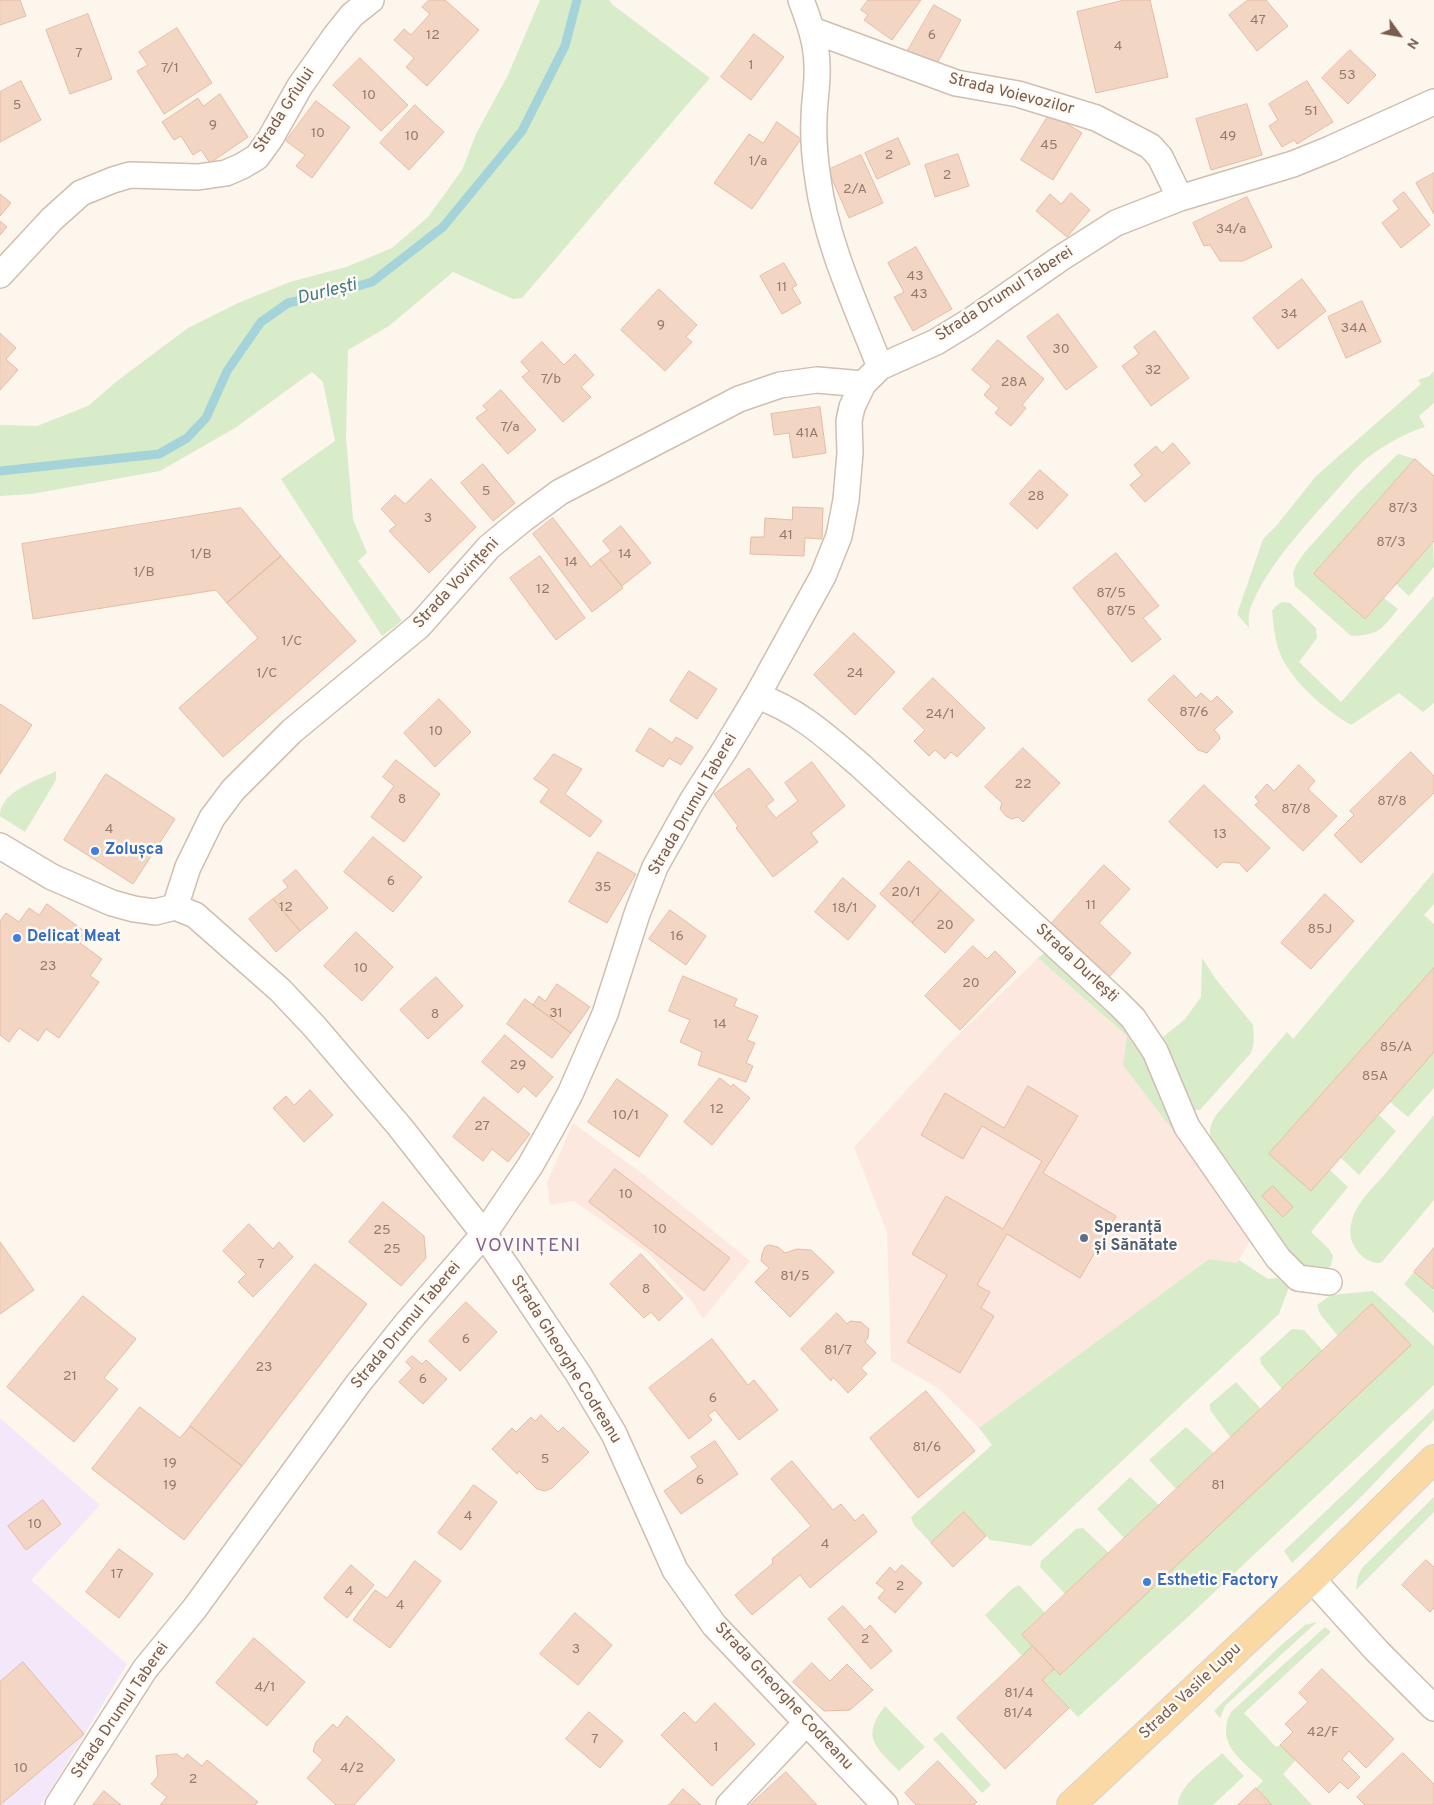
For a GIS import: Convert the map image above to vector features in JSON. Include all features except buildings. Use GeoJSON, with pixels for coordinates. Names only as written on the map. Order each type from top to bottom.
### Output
{"type":"FeatureCollection","features":[{"type":"Feature","properties":{"kind":"main road","name":"Strada Vasile Lupu"},"geometry":{"type":"LineString","coordinates":[[1071,1805],[1312,1579],[1434,1459]]}},
{"type":"Feature","properties":{"kind":"street","name":"Strada Grîului"},"geometry":{"type":"LineString","coordinates":[[0,275],[52,219],[81,193],[130,175],[198,177],[226,173],[257,157],[270,139],[300,86],[336,35],[352,16],[371,0]]}},
{"type":"Feature","properties":{"kind":"street"},"geometry":{"type":"LineString","coordinates":[[801,0],[812,30],[817,66],[814,121],[818,180],[830,231],[871,375]]}},
{"type":"Feature","properties":{"kind":"street","name":"Strada Voievozilor"},"geometry":{"type":"LineString","coordinates":[[812,30],[956,82],[1018,94],[1096,118],[1150,146],[1160,157],[1180,198]]}},
{"type":"Feature","properties":{"kind":"street","name":"Strada Drumul Taberei"},"geometry":{"type":"LineString","coordinates":[[58,1805],[145,1669],[195,1608],[357,1385],[484,1234],[530,1166],[570,1094],[605,1014],[637,914],[655,867],[692,801],[757,696],[823,576],[839,536],[846,500],[850,453],[849,422],[852,407],[871,375],[936,342],[972,320],[1061,258],[1116,223],[1180,198],[1293,164],[1434,102]]}},
{"type":"Feature","properties":{"kind":"street","name":"Strada Vovințeni"},"geometry":{"type":"LineString","coordinates":[[176,907],[192,858],[212,818],[233,790],[292,731],[420,626],[489,547],[522,520],[560,492],[739,398],[780,385],[871,375]]}},
{"type":"Feature","properties":{"kind":"street","name":"Strada Durlești"},"geometry":{"type":"LineString","coordinates":[[757,696],[778,704],[798,715],[824,734],[1128,1012],[1155,1051],[1187,1127],[1278,1258],[1298,1278],[1329,1282]]}},
{"type":"Feature","properties":{"kind":"street"},"geometry":{"type":"LineString","coordinates":[[0,846],[52,877],[112,903],[155,912],[176,907]]}},
{"type":"Feature","properties":{"kind":"street","name":"Strada Gheorghe Codreanu"},"geometry":{"type":"LineString","coordinates":[[176,907],[195,915],[280,990],[314,1026],[400,1128],[484,1234],[579,1375],[614,1434],[675,1570],[714,1625],[885,1805]]}},
{"type":"Feature","properties":{"kind":"street"},"geometry":{"type":"LineString","coordinates":[[1312,1579],[1377,1651],[1434,1708]]}},
{"type":"Feature","properties":{"kind":"street"},"geometry":{"type":"LineString","coordinates":[[729,1805],[806,1723]]}},
{"type":"Feature","properties":{"kind":"shaded area"},"geometry":{"type":"Polygon","coordinates":[[[1038,958],[1127,1036],[1253,1236],[1237,1263],[1209,1259],[979,1428],[938,1388],[891,1361],[887,1232],[854,1147],[951,1042],[1038,958]]]}},
{"type":"Feature","properties":{"kind":"shaded area"},"geometry":{"type":"Polygon","coordinates":[[[573,1123],[647,1177],[750,1261],[703,1319],[693,1303],[648,1253],[574,1201],[550,1205],[547,1183],[573,1123]]]}},
{"type":"Feature","properties":{"kind":"shaded area"},"geometry":{"type":"Polygon","coordinates":[[[0,1418],[100,1505],[31,1580],[127,1664],[40,1805],[0,1805],[0,1418]]]}},
{"type":"Feature","properties":{"kind":"green space"},"geometry":{"type":"Polygon","coordinates":[[[540,0],[609,0],[613,5],[710,78],[522,298],[513,299],[453,272],[389,326],[348,350],[346,438],[353,519],[367,553],[358,561],[402,621],[382,636],[281,479],[335,441],[323,382],[312,372],[235,428],[160,471],[31,494],[0,496],[0,425],[37,426],[88,406],[117,381],[188,328],[238,303],[290,282],[346,267],[392,248],[428,217],[462,170],[476,134],[508,75],[540,0]]]}},
{"type":"Feature","properties":{"kind":"green space"},"geometry":{"type":"Polygon","coordinates":[[[1434,371],[1434,403],[1419,416],[1425,427],[1394,440],[1366,459],[1354,470],[1275,564],[1255,597],[1249,613],[1249,628],[1237,614],[1263,539],[1277,525],[1316,476],[1421,384],[1418,380],[1429,376],[1434,371]]]}},
{"type":"Feature","properties":{"kind":"green space"},"geometry":{"type":"Polygon","coordinates":[[[1398,454],[1415,459],[1314,574],[1365,619],[1384,598],[1398,609],[1383,627],[1374,633],[1351,636],[1295,586],[1293,573],[1305,552],[1356,495],[1398,454]]]}},
{"type":"Feature","properties":{"kind":"green space"},"geometry":{"type":"Polygon","coordinates":[[[1433,543],[1434,567],[1409,596],[1396,584],[1433,543]]]}},
{"type":"Feature","properties":{"kind":"green space"},"geometry":{"type":"Polygon","coordinates":[[[1434,596],[1434,703],[1423,712],[1399,693],[1351,725],[1332,713],[1304,688],[1289,670],[1278,648],[1272,611],[1282,602],[1290,603],[1316,628],[1317,638],[1299,662],[1341,702],[1434,596]]]}},
{"type":"Feature","properties":{"kind":"green space"},"geometry":{"type":"Polygon","coordinates":[[[56,771],[56,780],[25,832],[0,816],[2,807],[13,793],[56,771]]]}},
{"type":"Feature","properties":{"kind":"green space"},"geometry":{"type":"Polygon","coordinates":[[[1434,872],[1434,904],[1424,915],[1434,924],[1434,968],[1269,1154],[1311,1191],[1330,1170],[1348,1187],[1311,1232],[1329,1249],[1333,1256],[1331,1266],[1324,1270],[1292,1265],[1217,1151],[1210,1133],[1211,1125],[1216,1115],[1287,1032],[1293,1039],[1434,872]]]}},
{"type":"Feature","properties":{"kind":"green space"},"geometry":{"type":"Polygon","coordinates":[[[1048,950],[1132,1033],[1253,1236],[1123,1065],[1127,1036],[1038,958],[1048,950]]]}},
{"type":"Feature","properties":{"kind":"green space"},"geometry":{"type":"Polygon","coordinates":[[[1202,958],[1215,978],[1253,1025],[1254,1041],[1251,1053],[1200,1110],[1194,1110],[1178,1085],[1162,1038],[1185,1019],[1201,997],[1202,958]]]}},
{"type":"Feature","properties":{"kind":"green space"},"geometry":{"type":"Polygon","coordinates":[[[1434,1052],[1434,1088],[1408,1117],[1390,1102],[1434,1052]]]}},
{"type":"Feature","properties":{"kind":"green space"},"geometry":{"type":"Polygon","coordinates":[[[1379,1115],[1396,1131],[1359,1175],[1341,1158],[1379,1115]]]}},
{"type":"Feature","properties":{"kind":"green space"},"geometry":{"type":"Polygon","coordinates":[[[1434,1115],[1434,1200],[1382,1262],[1371,1262],[1363,1257],[1351,1239],[1350,1230],[1354,1213],[1434,1115]]]}},
{"type":"Feature","properties":{"kind":"green space"},"geometry":{"type":"Polygon","coordinates":[[[1209,1259],[1237,1263],[1239,1260],[1268,1279],[1277,1278],[1289,1287],[1279,1314],[1031,1546],[990,1540],[964,1512],[931,1543],[914,1525],[911,1517],[992,1445],[979,1428],[1209,1259]]]}},
{"type":"Feature","properties":{"kind":"green space"},"geometry":{"type":"Polygon","coordinates":[[[1414,1272],[1434,1289],[1434,1313],[1404,1284],[1414,1272]]]}},
{"type":"Feature","properties":{"kind":"green space"},"geometry":{"type":"Polygon","coordinates":[[[1373,1291],[1434,1346],[1434,1385],[1189,1616],[1078,1717],[1042,1680],[1054,1669],[1060,1675],[1410,1345],[1372,1305],[1338,1336],[1320,1314],[1317,1305],[1331,1295],[1373,1291]]]}},
{"type":"Feature","properties":{"kind":"green space"},"geometry":{"type":"Polygon","coordinates":[[[1292,1329],[1304,1330],[1323,1351],[1282,1389],[1261,1364],[1260,1358],[1292,1329]]]}},
{"type":"Feature","properties":{"kind":"green space"},"geometry":{"type":"Polygon","coordinates":[[[1236,1382],[1261,1409],[1231,1438],[1210,1410],[1210,1404],[1236,1382]]]}},
{"type":"Feature","properties":{"kind":"green space"},"geometry":{"type":"Polygon","coordinates":[[[1434,1408],[1434,1420],[1362,1496],[1292,1563],[1284,1551],[1434,1408]]]}},
{"type":"Feature","properties":{"kind":"green space"},"geometry":{"type":"Polygon","coordinates":[[[1186,1427],[1214,1453],[1176,1489],[1149,1460],[1186,1427]]]}},
{"type":"Feature","properties":{"kind":"green space"},"geometry":{"type":"Polygon","coordinates":[[[1130,1477],[1159,1505],[1124,1538],[1097,1509],[1130,1477]]]}},
{"type":"Feature","properties":{"kind":"green space"},"geometry":{"type":"Polygon","coordinates":[[[1434,1497],[1434,1512],[1356,1590],[1358,1576],[1362,1568],[1434,1497]]]}},
{"type":"Feature","properties":{"kind":"green space"},"geometry":{"type":"Polygon","coordinates":[[[1083,1528],[1109,1553],[1065,1594],[1040,1567],[1041,1561],[1076,1529],[1083,1528]]]}},
{"type":"Feature","properties":{"kind":"green space"},"geometry":{"type":"Polygon","coordinates":[[[1019,1585],[1045,1613],[1022,1635],[1033,1646],[1023,1657],[985,1615],[1013,1588],[1019,1585]]]}},
{"type":"Feature","properties":{"kind":"green space"},"geometry":{"type":"Polygon","coordinates":[[[1317,1622],[1225,1706],[1220,1718],[1214,1711],[1279,1647],[1305,1625],[1317,1622]]]}},
{"type":"Feature","properties":{"kind":"green space"},"geometry":{"type":"Polygon","coordinates":[[[1325,1627],[1331,1632],[1244,1713],[1276,1747],[1280,1745],[1296,1760],[1283,1774],[1312,1805],[1272,1805],[1256,1788],[1263,1781],[1240,1759],[1228,1743],[1227,1723],[1231,1712],[1325,1627]]]}},
{"type":"Feature","properties":{"kind":"green space"},"geometry":{"type":"Polygon","coordinates":[[[885,1706],[925,1747],[899,1771],[878,1748],[872,1734],[877,1717],[885,1706]]]}},
{"type":"Feature","properties":{"kind":"green space"},"geometry":{"type":"Polygon","coordinates":[[[942,1732],[991,1785],[982,1793],[933,1739],[942,1732]]]}},
{"type":"Feature","properties":{"kind":"green space"},"geometry":{"type":"Polygon","coordinates":[[[1222,1753],[1244,1776],[1213,1805],[1178,1805],[1183,1790],[1195,1776],[1222,1753]]]}},
{"type":"Feature","properties":{"kind":"waterway","name":"Durlești"},"geometry":{"type":"LineString","coordinates":[[0,471],[159,454],[187,438],[206,418],[227,371],[261,322],[288,303],[372,282],[443,227],[522,131],[565,46],[577,0]]}},
{"type":"Feature","properties":{"kind":"place","name":"Zolușca"},"geometry":{"type":"Point","coordinates":[95,851]}},
{"type":"Feature","properties":{"kind":"place","name":"Delicat Meat"},"geometry":{"type":"Point","coordinates":[17,938]}},
{"type":"Feature","properties":{"kind":"place","name":"Speranță și Sănătate"},"geometry":{"type":"Point","coordinates":[1084,1238]}},
{"type":"Feature","properties":{"kind":"place","name":"Esthetic Factory"},"geometry":{"type":"Point","coordinates":[1147,1582]}},
{"type":"Feature","properties":{"kind":"district","name":"VOVINȚENI"},"geometry":{"type":"Point","coordinates":[528,1247]}}]}
